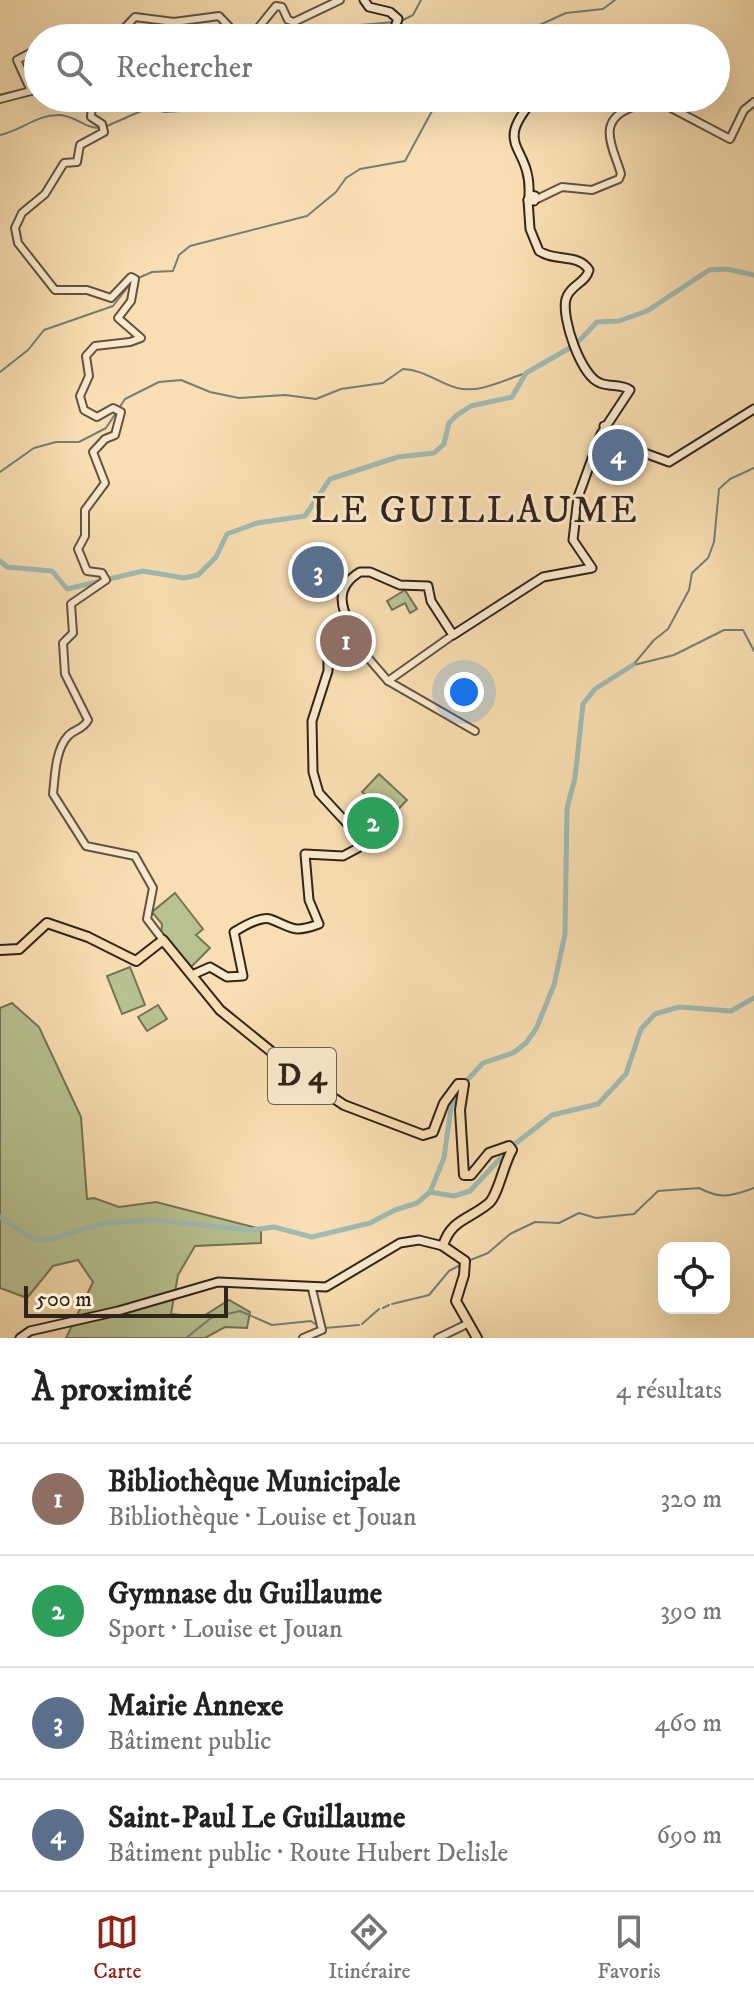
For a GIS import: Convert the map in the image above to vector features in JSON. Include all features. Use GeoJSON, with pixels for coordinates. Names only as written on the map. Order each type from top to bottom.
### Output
{"type":"FeatureCollection","features":[{"type":"Feature","properties":{"kind":"main road"},"geometry":{"type":"LineString","coordinates":[[364,0],[367,6],[390,12],[398,24]]}},
{"type":"Feature","properties":{"kind":"main road"},"geometry":{"type":"LineString","coordinates":[[195,974],[212,967],[227,977],[243,976],[234,932],[262,919],[268,918],[286,929],[319,924],[309,900],[305,854],[343,856],[358,848],[356,833],[314,784],[312,721],[330,665],[341,647],[357,645],[345,623],[342,609],[348,583],[360,572],[370,572],[400,585],[428,586],[431,601],[453,635],[543,577],[592,568],[579,554],[573,536],[579,495],[604,426],[630,390],[600,383],[590,376],[570,333],[565,318],[566,297],[586,278],[589,270],[579,260],[550,257],[539,251],[530,229],[532,198],[527,169],[513,133],[522,112]]}},
{"type":"Feature","properties":{"kind":"main road"},"geometry":{"type":"LineString","coordinates":[[604,426],[624,446],[669,462],[754,409]]}},
{"type":"Feature","properties":{"kind":"main road"},"geometry":{"type":"LineString","coordinates":[[330,665],[328,644],[345,623]]}},
{"type":"Feature","properties":{"kind":"main road"},"geometry":{"type":"LineString","coordinates":[[0,950],[19,949],[47,923],[88,937],[136,961],[163,940]]}},
{"type":"Feature","properties":{"kind":"main road","name":"D 4"},"geometry":{"type":"LineString","coordinates":[[163,940],[195,974],[220,1010],[331,1098],[368,1115],[431,1134],[444,1103],[462,1085],[460,1110],[464,1175],[471,1175],[489,1153],[510,1149],[491,1201],[451,1226],[443,1246]]}},
{"type":"Feature","properties":{"kind":"main road"},"geometry":{"type":"LineString","coordinates":[[20,1338],[39,1328],[118,1311],[218,1282],[245,1281],[312,1289],[333,1284],[400,1243],[419,1240],[443,1246],[465,1261],[456,1301],[477,1338]]}},
{"type":"Feature","properties":{"kind":"street"},"geometry":{"type":"LineString","coordinates":[[261,24],[276,6],[282,7],[288,20],[294,22],[340,0]]}},
{"type":"Feature","properties":{"kind":"street"},"geometry":{"type":"LineString","coordinates":[[128,24],[135,17],[174,22],[216,16],[229,24]]}},
{"type":"Feature","properties":{"kind":"street"},"geometry":{"type":"LineString","coordinates":[[24,56],[17,60],[24,74]]}},
{"type":"Feature","properties":{"kind":"street"},"geometry":{"type":"LineString","coordinates":[[0,99],[24,95]]}},
{"type":"Feature","properties":{"kind":"street"},"geometry":{"type":"LineString","coordinates":[[679,112],[730,139],[744,110],[754,102]]}},
{"type":"Feature","properties":{"kind":"street"},"geometry":{"type":"LineString","coordinates":[[91,112],[91,117],[102,124],[104,132],[80,145],[77,162],[64,163],[45,194],[18,218],[15,232],[18,243],[55,290],[94,291],[111,298],[131,277],[135,279],[131,301],[118,318],[141,338],[95,346],[86,356],[89,376],[80,396],[84,410],[97,417],[113,408],[121,412],[115,435],[105,439],[93,452],[105,483],[85,510],[85,536],[78,549],[87,571],[102,573],[106,580],[70,605],[73,633],[62,646],[65,674],[88,720],[83,727],[68,735],[62,746],[53,794],[86,846],[135,856],[153,888],[147,919],[163,940]]}},
{"type":"Feature","properties":{"kind":"street"},"geometry":{"type":"LineString","coordinates":[[532,198],[562,187],[592,190],[619,179],[621,174],[610,148],[609,131],[615,117],[623,112]]}},
{"type":"Feature","properties":{"kind":"street"},"geometry":{"type":"LineString","coordinates":[[388,681],[453,635]]}},
{"type":"Feature","properties":{"kind":"street"},"geometry":{"type":"LineString","coordinates":[[357,645],[388,681],[475,731]]}},
{"type":"Feature","properties":{"kind":"street"},"geometry":{"type":"LineString","coordinates":[[303,1338],[322,1328],[312,1289]]}},
{"type":"Feature","properties":{"kind":"street"},"geometry":{"type":"LineString","coordinates":[[438,1338],[467,1324]]}},
{"type":"Feature","properties":{"kind":"green space"},"geometry":{"type":"Polygon","coordinates":[[[405,590],[417,609],[410,613],[405,603],[392,610],[387,601],[405,590]]]}},
{"type":"Feature","properties":{"kind":"green space"},"geometry":{"type":"Polygon","coordinates":[[[379,774],[407,800],[390,818],[362,792],[379,774]]]}},
{"type":"Feature","properties":{"kind":"green space"},"geometry":{"type":"Polygon","coordinates":[[[175,893],[203,929],[196,935],[210,948],[190,968],[161,934],[162,924],[152,912],[175,893]]]}},
{"type":"Feature","properties":{"kind":"green space"},"geometry":{"type":"Polygon","coordinates":[[[130,967],[145,1005],[122,1014],[107,976],[130,967]]]}},
{"type":"Feature","properties":{"kind":"green space"},"geometry":{"type":"Polygon","coordinates":[[[12,1003],[39,1027],[81,1117],[87,1199],[94,1198],[119,1207],[156,1202],[261,1229],[261,1243],[195,1246],[178,1275],[171,1314],[202,1317],[229,1300],[250,1312],[247,1328],[225,1327],[205,1338],[66,1338],[93,1282],[78,1260],[53,1266],[27,1298],[0,1288],[0,1008],[12,1003]]]}},
{"type":"Feature","properties":{"kind":"green space"},"geometry":{"type":"Polygon","coordinates":[[[158,1005],[167,1019],[147,1031],[138,1017],[158,1005]]]}},
{"type":"Feature","properties":{"kind":"waterway"},"geometry":{"type":"LineString","coordinates":[[401,21],[413,15],[421,0]]}},
{"type":"Feature","properties":{"kind":"waterway"},"geometry":{"type":"LineString","coordinates":[[542,24],[566,13],[603,9],[615,0]]}},
{"type":"Feature","properties":{"kind":"waterway"},"geometry":{"type":"LineString","coordinates":[[372,24],[394,22]]}},
{"type":"Feature","properties":{"kind":"waterway"},"geometry":{"type":"LineString","coordinates":[[107,126],[139,112]]}},
{"type":"Feature","properties":{"kind":"waterway"},"geometry":{"type":"LineString","coordinates":[[136,279],[152,272],[173,271],[179,255],[190,246],[307,216],[336,192],[346,178],[360,169],[405,161],[431,112]]}},
{"type":"Feature","properties":{"kind":"waterway"},"geometry":{"type":"LineString","coordinates":[[0,135],[43,117],[59,115],[101,128]]}},
{"type":"Feature","properties":{"kind":"waterway"},"geometry":{"type":"LineString","coordinates":[[0,561],[7,567],[52,571],[67,589],[143,571],[184,578],[198,575],[216,557],[227,534],[257,523],[305,516],[330,479],[398,457],[434,453],[444,444],[449,423],[457,415],[471,406],[512,397],[526,373],[575,345],[597,322],[619,321],[647,311],[709,270],[727,269],[754,275]]}},
{"type":"Feature","properties":{"kind":"waterway"},"geometry":{"type":"LineString","coordinates":[[0,372],[28,350],[44,330],[113,306],[131,283]]}},
{"type":"Feature","properties":{"kind":"waterway"},"geometry":{"type":"LineString","coordinates":[[0,472],[34,448],[56,442],[79,442],[106,428],[125,399],[159,382],[181,380],[210,392],[239,398],[285,395],[316,399],[341,389],[383,383],[403,369],[466,389],[484,387],[526,373]]}},
{"type":"Feature","properties":{"kind":"waterway"},"geometry":{"type":"LineString","coordinates":[[633,665],[668,629],[689,590],[692,573],[708,558],[714,542],[719,489],[730,479],[754,468]]}},
{"type":"Feature","properties":{"kind":"waterway"},"geometry":{"type":"LineString","coordinates":[[634,665],[674,655],[724,630],[743,630],[754,651]]}},
{"type":"Feature","properties":{"kind":"waterway"},"geometry":{"type":"LineString","coordinates":[[430,1192],[444,1158],[451,1107],[460,1088],[483,1063],[513,1053],[526,1043],[536,1029],[554,985],[565,934],[567,808],[575,778],[583,704],[595,689],[633,665]]}},
{"type":"Feature","properties":{"kind":"waterway"},"geometry":{"type":"LineString","coordinates":[[0,1217],[35,1240],[55,1238],[100,1224],[152,1220],[251,1230],[274,1227],[312,1237],[370,1223],[417,1203],[430,1192],[454,1196],[470,1191],[511,1147],[552,1115],[598,1104],[626,1074],[641,1029],[655,1014],[679,1007],[731,1011],[754,998]]}},
{"type":"Feature","properties":{"kind":"waterway"},"geometry":{"type":"LineString","coordinates":[[468,1261],[488,1253],[510,1234],[535,1222],[559,1223],[579,1213],[596,1218],[634,1214],[658,1191],[699,1188],[726,1196],[754,1188]]}},
{"type":"Feature","properties":{"kind":"waterway"},"geometry":{"type":"LineString","coordinates":[[392,1304],[429,1295],[449,1271],[462,1264]]}},
{"type":"Feature","properties":{"kind":"waterway"},"geometry":{"type":"LineString","coordinates":[[383,1308],[389,1305]]}},
{"type":"Feature","properties":{"kind":"waterway"},"geometry":{"type":"LineString","coordinates":[[362,1324],[379,1309]]}},
{"type":"Feature","properties":{"kind":"waterway"},"geometry":{"type":"LineString","coordinates":[[186,1338],[211,1318],[240,1311],[272,1325],[311,1321],[319,1327]]}},
{"type":"Feature","properties":{"kind":"waterway"},"geometry":{"type":"LineString","coordinates":[[325,1328],[359,1325]]}},
{"type":"Feature","properties":{"kind":"place","name":"Saint-Paul Le Guillaume"},"geometry":{"type":"Point","coordinates":[618,455]}},
{"type":"Feature","properties":{"kind":"place","name":"Mairie Annexe"},"geometry":{"type":"Point","coordinates":[318,572]}},
{"type":"Feature","properties":{"kind":"place","name":"Bibliothèque Municipale"},"geometry":{"type":"Point","coordinates":[346,641]}},
{"type":"Feature","properties":{"kind":"place","name":"Gymnase du Guillaume"},"geometry":{"type":"Point","coordinates":[373,823]}},
{"type":"Feature","properties":{"kind":"district","name":"LE GUILLAUME"},"geometry":{"type":"Point","coordinates":[475,511]}}]}
